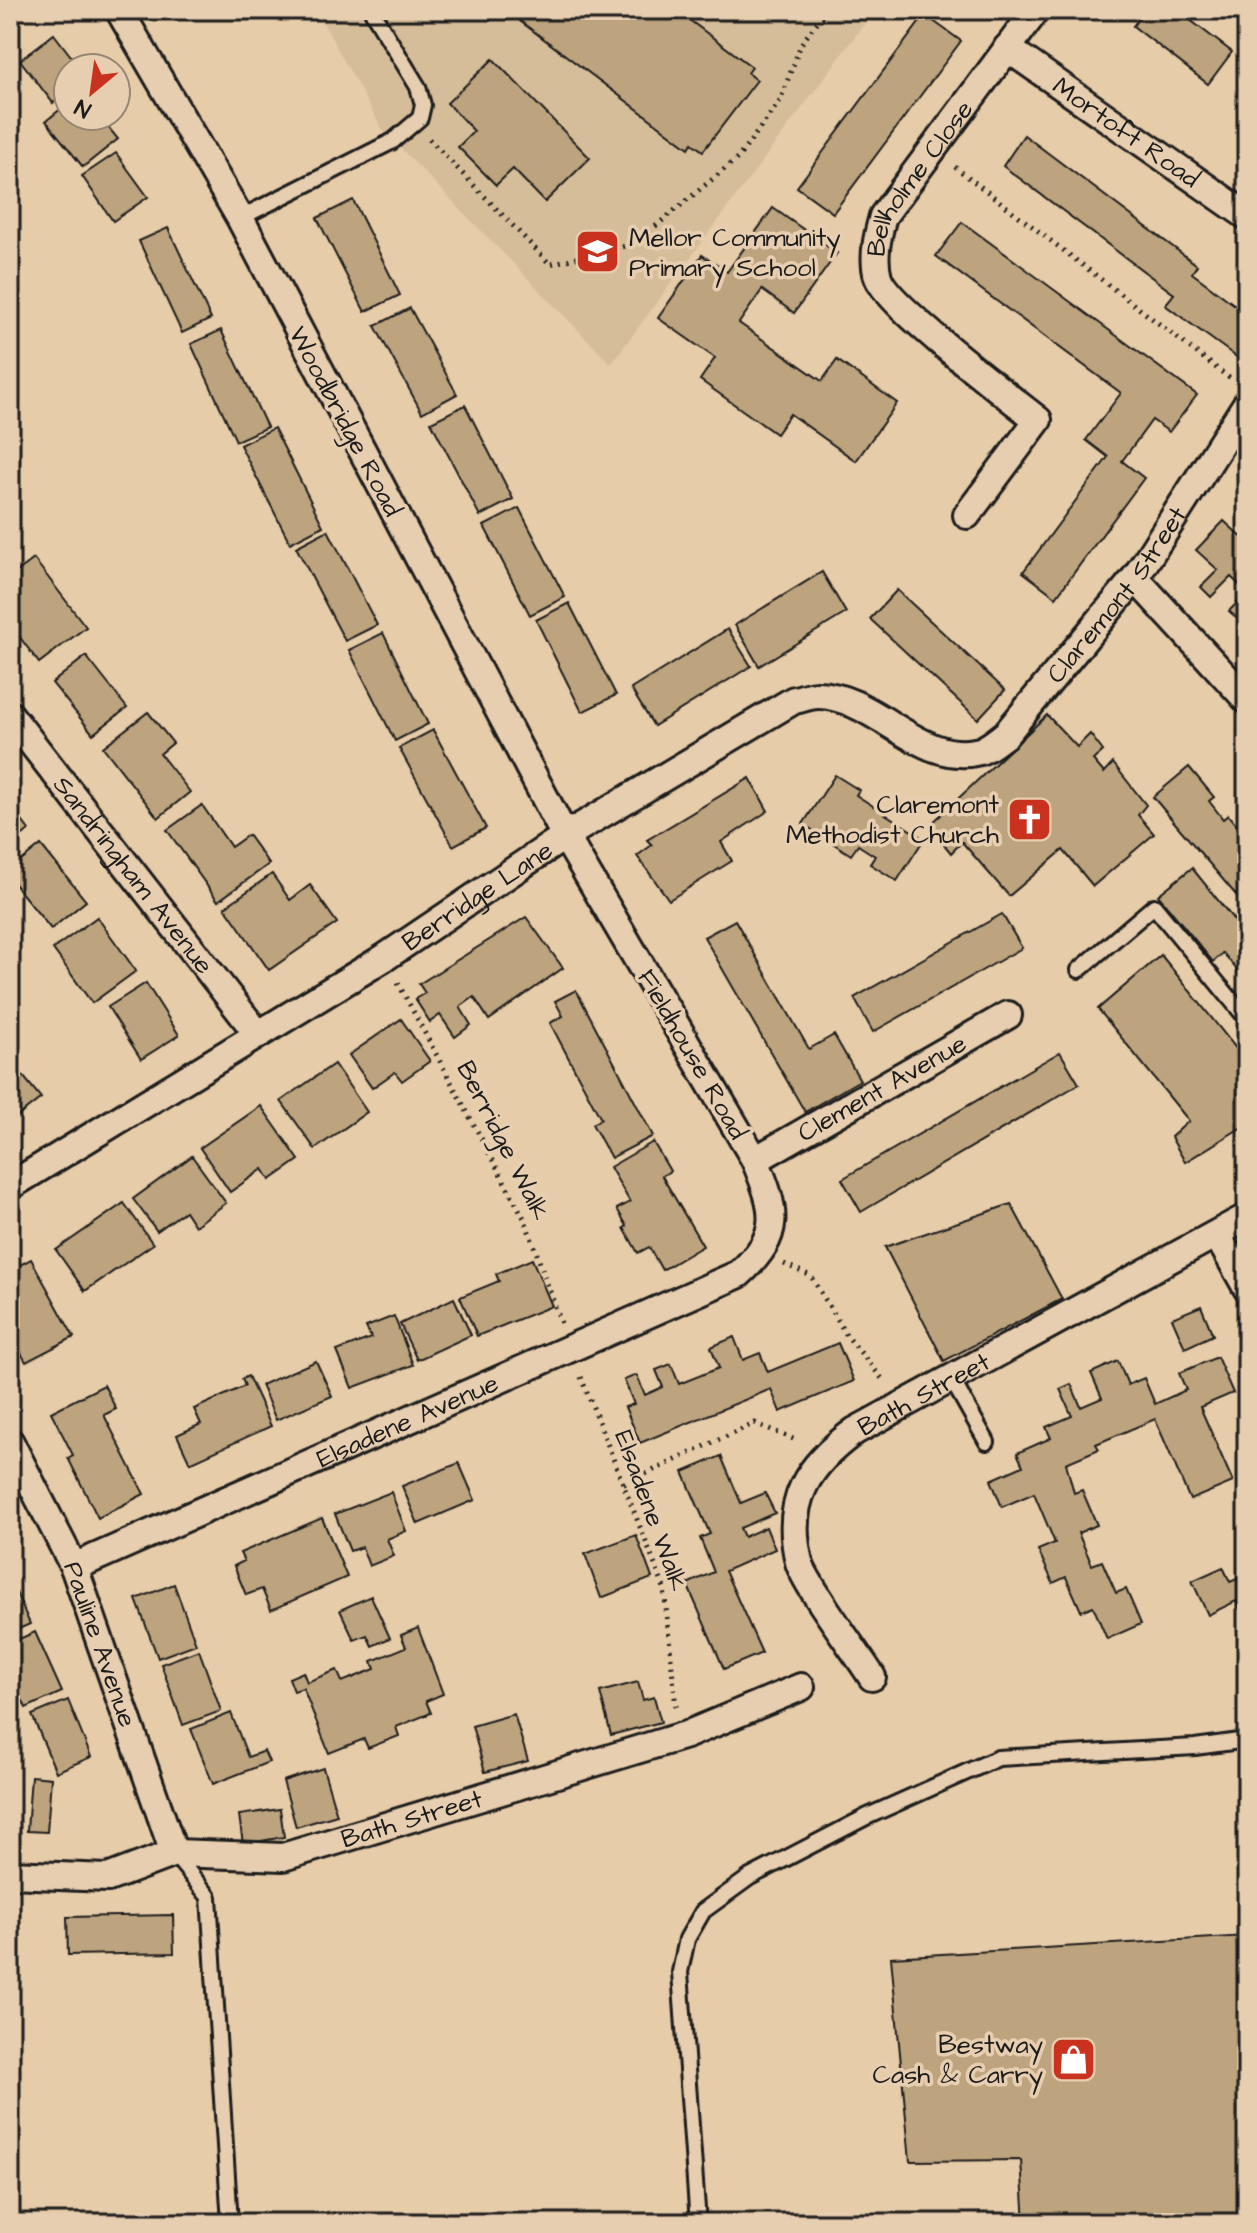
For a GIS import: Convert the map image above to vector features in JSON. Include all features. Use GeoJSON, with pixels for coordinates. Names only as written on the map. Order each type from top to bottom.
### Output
{"type":"FeatureCollection","features":[{"type":"Feature","properties":{"kind":"street","name":"Woodbridge Road"},"geometry":{"type":"LineString","coordinates":[[119,10],[240,218],[565,836]]}},
{"type":"Feature","properties":{"kind":"street","name":"Bellholme Close"},"geometry":{"type":"LineString","coordinates":[[967,515],[1038,420],[901,306],[878,278],[876,242],[883,216],[1036,10]]}},
{"type":"Feature","properties":{"kind":"street","name":"Mortoft Road"},"geometry":{"type":"LineString","coordinates":[[1007,48],[1247,216]]}},
{"type":"Feature","properties":{"kind":"street","name":"Claremont Street"},"geometry":{"type":"LineString","coordinates":[[957,754],[983,751],[1006,734],[1135,578],[1241,392]]}},
{"type":"Feature","properties":{"kind":"street"},"geometry":{"type":"LineString","coordinates":[[1135,578],[1247,700]]}},
{"type":"Feature","properties":{"kind":"street","name":"Berridge Lane"},"geometry":{"type":"LineString","coordinates":[[10,1186],[384,958],[565,836],[794,700],[817,695],[837,699],[935,748],[957,754]]}},
{"type":"Feature","properties":{"kind":"street","name":"Sandringham Avenue"},"geometry":{"type":"LineString","coordinates":[[10,715],[257,1033]]}},
{"type":"Feature","properties":{"kind":"street","name":"Fieldhouse Road"},"geometry":{"type":"LineString","coordinates":[[565,836],[755,1160],[772,1199],[772,1231],[761,1254]]}},
{"type":"Feature","properties":{"kind":"street","name":"Clement Avenue"},"geometry":{"type":"LineString","coordinates":[[755,1160],[1008,1015]]}},
{"type":"Feature","properties":{"kind":"street","name":"Bath Street"},"geometry":{"type":"LineString","coordinates":[[872,1677],[800,1564],[795,1515],[806,1478],[825,1452],[896,1408],[1247,1217]]}},
{"type":"Feature","properties":{"kind":"street"},"geometry":{"type":"LineString","coordinates":[[1217,1235],[1247,1288]]}},
{"type":"Feature","properties":{"kind":"street","name":"Elsadene Avenue"},"geometry":{"type":"LineString","coordinates":[[74,1567],[739,1274],[761,1254]]}},
{"type":"Feature","properties":{"kind":"street","name":"Pauline Avenue"},"geometry":{"type":"LineString","coordinates":[[10,1442],[74,1567],[174,1853]]}},
{"type":"Feature","properties":{"kind":"street","name":"Bath Street"},"geometry":{"type":"LineString","coordinates":[[10,1874],[108,1878],[174,1853],[283,1857],[686,1735],[801,1687]]}},
{"type":"Feature","properties":{"kind":"lane"},"geometry":{"type":"LineString","coordinates":[[240,218],[393,141],[415,124],[423,105],[418,87],[373,13]]}},
{"type":"Feature","properties":{"kind":"lane"},"geometry":{"type":"LineString","coordinates":[[1079,970],[1154,906],[1247,1019]]}},
{"type":"Feature","properties":{"kind":"lane"},"geometry":{"type":"LineString","coordinates":[[951,1378],[987,1442]]}},
{"type":"Feature","properties":{"kind":"lane"},"geometry":{"type":"LineString","coordinates":[[698,2223],[680,1972],[687,1939],[703,1911],[750,1877],[801,1850],[998,1758],[1195,1747],[1247,1740]]}},
{"type":"Feature","properties":{"kind":"lane"},"geometry":{"type":"LineString","coordinates":[[174,1853],[209,1897],[230,2223]]}},
{"type":"Feature","properties":{"kind":"path"},"geometry":{"type":"LineString","coordinates":[[415,124],[550,264],[634,244],[738,158],[780,101],[801,44],[819,20],[837,10]]}},
{"type":"Feature","properties":{"kind":"path"},"geometry":{"type":"LineString","coordinates":[[932,149],[1241,392]]}},
{"type":"Feature","properties":{"kind":"path","name":"Berridge Walk"},"geometry":{"type":"LineString","coordinates":[[384,958],[525,1220],[571,1349]]}},
{"type":"Feature","properties":{"kind":"path"},"geometry":{"type":"LineString","coordinates":[[761,1254],[811,1276],[847,1336],[888,1386],[896,1408]]}},
{"type":"Feature","properties":{"kind":"path","name":"Elsadene Walk"},"geometry":{"type":"LineString","coordinates":[[571,1349],[664,1588],[676,1704],[686,1735]]}},
{"type":"Feature","properties":{"kind":"path"},"geometry":{"type":"LineString","coordinates":[[624,1484],[755,1423],[825,1452]]}},
{"type":"Feature","properties":{"kind":"shaded area","name":"Mellor Community Primary School"},"geometry":{"type":"Polygon","coordinates":[[[316,10],[875,10],[611,364],[382,129],[316,10]]]}},
{"type":"Feature","properties":{"kind":"building"},"geometry":{"type":"Polygon","coordinates":[[[514,10],[676,10],[752,67],[748,73],[757,80],[703,151],[692,143],[689,148],[520,21],[523,17],[514,10]]]}},
{"type":"Feature","properties":{"kind":"building"},"geometry":{"type":"Polygon","coordinates":[[[1145,10],[1177,10],[1232,52],[1208,84],[1133,26],[1145,10]]]}},
{"type":"Feature","properties":{"kind":"building"},"geometry":{"type":"Polygon","coordinates":[[[925,15],[961,41],[833,213],[797,187],[925,15]]]}},
{"type":"Feature","properties":{"kind":"building"},"geometry":{"type":"Polygon","coordinates":[[[54,34],[68,52],[52,52],[52,102],[20,60],[54,34]]]}},
{"type":"Feature","properties":{"kind":"building"},"geometry":{"type":"Polygon","coordinates":[[[493,59],[590,158],[545,202],[513,169],[496,185],[458,147],[474,131],[447,103],[493,59]]]}},
{"type":"Feature","properties":{"kind":"building"},"geometry":{"type":"Polygon","coordinates":[[[55,132],[112,132],[118,139],[83,167],[55,132]]]}},
{"type":"Feature","properties":{"kind":"building"},"geometry":{"type":"Polygon","coordinates":[[[1024,135],[1197,265],[1192,273],[1247,314],[1247,355],[1242,361],[1165,305],[1174,294],[1003,166],[1024,135]]]}},
{"type":"Feature","properties":{"kind":"building"},"geometry":{"type":"Polygon","coordinates":[[[116,153],[148,197],[113,221],[82,176],[116,153]]]}},
{"type":"Feature","properties":{"kind":"building"},"geometry":{"type":"Polygon","coordinates":[[[353,200],[400,295],[365,312],[317,218],[353,200]]]}},
{"type":"Feature","properties":{"kind":"building"},"geometry":{"type":"Polygon","coordinates":[[[773,208],[837,253],[794,313],[762,290],[739,323],[822,381],[837,360],[897,403],[856,461],[790,414],[776,434],[700,380],[715,358],[658,318],[702,255],[727,272],[773,208]]]}},
{"type":"Feature","properties":{"kind":"building"},"geometry":{"type":"Polygon","coordinates":[[[962,222],[1197,395],[1169,432],[1152,420],[1122,461],[1144,478],[1056,597],[1023,572],[1108,457],[1086,440],[1121,393],[936,256],[962,222]]]}},
{"type":"Feature","properties":{"kind":"building"},"geometry":{"type":"Polygon","coordinates":[[[168,228],[211,319],[182,333],[139,241],[168,228]]]}},
{"type":"Feature","properties":{"kind":"building"},"geometry":{"type":"Polygon","coordinates":[[[410,308],[457,394],[422,413],[375,326],[410,308]]]}},
{"type":"Feature","properties":{"kind":"building"},"geometry":{"type":"Polygon","coordinates":[[[221,330],[267,427],[236,441],[191,344],[221,330]]]}},
{"type":"Feature","properties":{"kind":"building"},"geometry":{"type":"Polygon","coordinates":[[[465,405],[513,499],[480,516],[431,422],[465,405]]]}},
{"type":"Feature","properties":{"kind":"building"},"geometry":{"type":"Polygon","coordinates":[[[274,428],[323,526],[290,543],[240,445],[274,428]]]}},
{"type":"Feature","properties":{"kind":"building"},"geometry":{"type":"Polygon","coordinates":[[[519,508],[565,597],[530,615],[484,526],[519,508]]]}},
{"type":"Feature","properties":{"kind":"building"},"geometry":{"type":"Polygon","coordinates":[[[1224,521],[1247,542],[1247,592],[1231,577],[1211,597],[1201,587],[1218,570],[1196,550],[1224,521]]]}},
{"type":"Feature","properties":{"kind":"building"},"geometry":{"type":"Polygon","coordinates":[[[328,530],[377,625],[345,641],[296,547],[328,530]]]}},
{"type":"Feature","properties":{"kind":"building"},"geometry":{"type":"Polygon","coordinates":[[[34,559],[86,627],[39,663],[10,624],[10,577],[34,559]]]}},
{"type":"Feature","properties":{"kind":"building"},"geometry":{"type":"Polygon","coordinates":[[[822,572],[846,613],[759,666],[735,625],[822,572]]]}},
{"type":"Feature","properties":{"kind":"building"},"geometry":{"type":"Polygon","coordinates":[[[897,590],[1005,690],[978,719],[870,619],[897,590]]]}},
{"type":"Feature","properties":{"kind":"building"},"geometry":{"type":"Polygon","coordinates":[[[1247,593],[1247,628],[1229,611],[1247,593]]]}},
{"type":"Feature","properties":{"kind":"building"},"geometry":{"type":"Polygon","coordinates":[[[569,603],[616,695],[582,712],[536,620],[569,603]]]}},
{"type":"Feature","properties":{"kind":"building"},"geometry":{"type":"Polygon","coordinates":[[[728,629],[751,666],[654,726],[631,689],[728,629]]]}},
{"type":"Feature","properties":{"kind":"building"},"geometry":{"type":"Polygon","coordinates":[[[383,633],[428,724],[395,741],[349,650],[383,633]]]}},
{"type":"Feature","properties":{"kind":"building"},"geometry":{"type":"Polygon","coordinates":[[[86,656],[127,708],[93,734],[52,683],[86,656]]]}},
{"type":"Feature","properties":{"kind":"building"},"geometry":{"type":"Polygon","coordinates":[[[148,712],[173,743],[160,754],[190,792],[158,818],[103,747],[148,712]]]}},
{"type":"Feature","properties":{"kind":"building"},"geometry":{"type":"Polygon","coordinates":[[[1047,715],[1077,747],[1090,734],[1103,751],[1093,760],[1104,773],[1113,763],[1146,805],[1138,815],[1154,834],[1093,886],[1063,850],[1009,896],[962,842],[951,853],[929,826],[1047,715]]]}},
{"type":"Feature","properties":{"kind":"building"},"geometry":{"type":"Polygon","coordinates":[[[433,730],[486,828],[453,846],[399,748],[433,730]]]}},
{"type":"Feature","properties":{"kind":"building"},"geometry":{"type":"Polygon","coordinates":[[[1189,767],[1214,797],[1209,801],[1223,819],[1228,815],[1247,838],[1247,908],[1153,797],[1189,767]]]}},
{"type":"Feature","properties":{"kind":"building"},"geometry":{"type":"Polygon","coordinates":[[[835,775],[859,790],[856,795],[924,839],[897,881],[870,864],[875,856],[858,845],[851,855],[803,824],[835,775]]]}},
{"type":"Feature","properties":{"kind":"building"},"geometry":{"type":"Polygon","coordinates":[[[750,778],[768,811],[721,842],[732,861],[669,900],[637,856],[652,845],[647,840],[750,778]]]}},
{"type":"Feature","properties":{"kind":"building"},"geometry":{"type":"Polygon","coordinates":[[[10,805],[29,830],[10,845],[10,805]]]}},
{"type":"Feature","properties":{"kind":"building"},"geometry":{"type":"Polygon","coordinates":[[[202,805],[231,847],[248,835],[269,864],[218,901],[167,830],[202,805]]]}},
{"type":"Feature","properties":{"kind":"building"},"geometry":{"type":"Polygon","coordinates":[[[41,845],[86,901],[51,929],[10,879],[10,870],[41,845]]]}},
{"type":"Feature","properties":{"kind":"building"},"geometry":{"type":"Polygon","coordinates":[[[1192,868],[1247,936],[1247,982],[1223,953],[1213,962],[1158,895],[1192,868]]]}},
{"type":"Feature","properties":{"kind":"building"},"geometry":{"type":"Polygon","coordinates":[[[272,874],[290,900],[310,885],[337,923],[269,970],[225,907],[272,874]]]}},
{"type":"Feature","properties":{"kind":"building"},"geometry":{"type":"Polygon","coordinates":[[[1002,914],[1022,948],[873,1032],[854,998],[1002,914]]]}},
{"type":"Feature","properties":{"kind":"building"},"geometry":{"type":"Polygon","coordinates":[[[97,917],[136,971],[92,1003],[53,949],[97,917]]]}},
{"type":"Feature","properties":{"kind":"building"},"geometry":{"type":"Polygon","coordinates":[[[526,917],[563,968],[489,1020],[474,997],[460,1007],[471,1025],[455,1037],[440,1015],[430,1022],[415,999],[425,993],[419,984],[526,917]]]}},
{"type":"Feature","properties":{"kind":"building"},"geometry":{"type":"Polygon","coordinates":[[[735,920],[809,1049],[834,1035],[860,1080],[805,1112],[704,937],[735,920]]]}},
{"type":"Feature","properties":{"kind":"building"},"geometry":{"type":"Polygon","coordinates":[[[1161,955],[1247,1062],[1247,1124],[1185,1162],[1171,1137],[1189,1121],[1098,1009],[1161,955]]]}},
{"type":"Feature","properties":{"kind":"building"},"geometry":{"type":"Polygon","coordinates":[[[146,983],[179,1035],[141,1059],[108,1007],[146,983]]]}},
{"type":"Feature","properties":{"kind":"building"},"geometry":{"type":"Polygon","coordinates":[[[576,990],[653,1136],[611,1158],[592,1124],[601,1119],[550,1023],[563,1016],[555,1001],[576,990]]]}},
{"type":"Feature","properties":{"kind":"building"},"geometry":{"type":"Polygon","coordinates":[[[401,1019],[430,1061],[402,1081],[395,1072],[372,1088],[349,1055],[401,1019]]]}},
{"type":"Feature","properties":{"kind":"building"},"geometry":{"type":"Polygon","coordinates":[[[1060,1052],[1079,1084],[861,1212],[842,1179],[1060,1052]]]}},
{"type":"Feature","properties":{"kind":"building"},"geometry":{"type":"Polygon","coordinates":[[[334,1064],[367,1112],[315,1149],[281,1101],[334,1064]]]}},
{"type":"Feature","properties":{"kind":"building"},"geometry":{"type":"Polygon","coordinates":[[[15,1066],[41,1098],[13,1120],[10,1069],[15,1066]]]}},
{"type":"Feature","properties":{"kind":"building"},"geometry":{"type":"Polygon","coordinates":[[[261,1106],[299,1160],[270,1180],[263,1169],[230,1192],[200,1148],[261,1106]]]}},
{"type":"Feature","properties":{"kind":"building"},"geometry":{"type":"Polygon","coordinates":[[[653,1142],[670,1171],[662,1176],[703,1246],[662,1270],[649,1247],[638,1253],[624,1228],[627,1226],[617,1209],[630,1202],[610,1167],[653,1142]]]}},
{"type":"Feature","properties":{"kind":"building"},"geometry":{"type":"Polygon","coordinates":[[[192,1156],[226,1203],[195,1226],[185,1211],[157,1231],[133,1199],[192,1156]]]}},
{"type":"Feature","properties":{"kind":"building"},"geometry":{"type":"Polygon","coordinates":[[[124,1203],[153,1244],[85,1291],[56,1250],[124,1203]]]}},
{"type":"Feature","properties":{"kind":"building"},"geometry":{"type":"Polygon","coordinates":[[[1011,1204],[1062,1299],[944,1361],[885,1247],[1011,1204]]]}},
{"type":"Feature","properties":{"kind":"building"},"geometry":{"type":"Polygon","coordinates":[[[31,1259],[74,1337],[26,1362],[10,1333],[10,1270],[31,1259]]]}},
{"type":"Feature","properties":{"kind":"building"},"geometry":{"type":"Polygon","coordinates":[[[532,1259],[552,1306],[477,1336],[460,1297],[499,1281],[496,1274],[532,1259]]]}},
{"type":"Feature","properties":{"kind":"building"},"geometry":{"type":"Polygon","coordinates":[[[454,1298],[471,1335],[417,1360],[400,1324],[454,1298]]]}},
{"type":"Feature","properties":{"kind":"building"},"geometry":{"type":"Polygon","coordinates":[[[1201,1306],[1213,1335],[1185,1348],[1172,1318],[1201,1306]]]}},
{"type":"Feature","properties":{"kind":"building"},"geometry":{"type":"Polygon","coordinates":[[[394,1316],[413,1365],[352,1388],[337,1351],[371,1338],[366,1327],[394,1316]]]}},
{"type":"Feature","properties":{"kind":"building"},"geometry":{"type":"Polygon","coordinates":[[[734,1337],[743,1360],[760,1353],[768,1372],[838,1343],[854,1381],[780,1412],[771,1389],[640,1443],[625,1407],[634,1404],[624,1380],[637,1375],[645,1395],[663,1387],[656,1370],[671,1364],[679,1384],[719,1368],[711,1347],[734,1337]]]}},
{"type":"Feature","properties":{"kind":"building"},"geometry":{"type":"Polygon","coordinates":[[[1217,1357],[1233,1393],[1200,1407],[1233,1482],[1190,1500],[1155,1419],[1096,1444],[1099,1449],[1066,1463],[1074,1493],[1082,1490],[1097,1525],[1078,1533],[1092,1565],[1102,1561],[1116,1593],[1126,1589],[1141,1624],[1107,1639],[1093,1606],[1081,1611],[1066,1577],[1053,1583],[1038,1550],[1055,1543],[1034,1493],[1002,1507],[991,1480],[1023,1466],[1017,1453],[1051,1438],[1046,1427],[1072,1416],[1060,1389],[1071,1384],[1081,1407],[1102,1398],[1091,1373],[1118,1361],[1128,1385],[1144,1378],[1155,1404],[1186,1390],[1179,1373],[1217,1357]]]}},
{"type":"Feature","properties":{"kind":"building"},"geometry":{"type":"Polygon","coordinates":[[[316,1361],[332,1396],[276,1420],[261,1385],[316,1361]]]}},
{"type":"Feature","properties":{"kind":"building"},"geometry":{"type":"Polygon","coordinates":[[[248,1376],[271,1426],[190,1463],[177,1435],[201,1424],[194,1409],[245,1386],[242,1379],[248,1376]]]}},
{"type":"Feature","properties":{"kind":"building"},"geometry":{"type":"Polygon","coordinates":[[[104,1385],[116,1409],[104,1415],[144,1494],[98,1518],[68,1458],[73,1455],[51,1412],[104,1385]]]}},
{"type":"Feature","properties":{"kind":"building"},"geometry":{"type":"Polygon","coordinates":[[[721,1456],[741,1503],[765,1493],[775,1513],[740,1528],[744,1537],[766,1527],[775,1549],[725,1571],[762,1653],[724,1669],[687,1584],[714,1572],[700,1538],[710,1534],[683,1472],[721,1456]]]}},
{"type":"Feature","properties":{"kind":"building"},"geometry":{"type":"Polygon","coordinates":[[[459,1463],[475,1500],[418,1524],[402,1486],[459,1463]]]}},
{"type":"Feature","properties":{"kind":"building"},"geometry":{"type":"Polygon","coordinates":[[[391,1492],[406,1531],[387,1539],[394,1556],[369,1566],[362,1547],[350,1551],[335,1514],[391,1492]]]}},
{"type":"Feature","properties":{"kind":"building"},"geometry":{"type":"Polygon","coordinates":[[[322,1518],[347,1577],[271,1610],[262,1589],[246,1595],[234,1566],[244,1561],[240,1553],[322,1518]]]}},
{"type":"Feature","properties":{"kind":"building"},"geometry":{"type":"Polygon","coordinates":[[[636,1535],[652,1578],[601,1598],[585,1554],[636,1535]]]}},
{"type":"Feature","properties":{"kind":"building"},"geometry":{"type":"Polygon","coordinates":[[[1223,1567],[1230,1582],[1247,1575],[1247,1615],[1243,1616],[1236,1601],[1208,1615],[1192,1581],[1223,1567]]]}},
{"type":"Feature","properties":{"kind":"building"},"geometry":{"type":"Polygon","coordinates":[[[10,1579],[30,1624],[10,1633],[10,1579]]]}},
{"type":"Feature","properties":{"kind":"building"},"geometry":{"type":"Polygon","coordinates":[[[174,1584],[196,1644],[158,1658],[136,1599],[174,1584]]]}},
{"type":"Feature","properties":{"kind":"building"},"geometry":{"type":"Polygon","coordinates":[[[371,1596],[390,1638],[372,1646],[367,1635],[354,1640],[340,1610],[371,1596]]]}},
{"type":"Feature","properties":{"kind":"building"},"geometry":{"type":"Polygon","coordinates":[[[418,1628],[443,1694],[426,1701],[431,1713],[396,1727],[399,1736],[368,1748],[364,1739],[329,1753],[303,1688],[294,1691],[289,1678],[303,1672],[307,1682],[337,1670],[342,1682],[375,1669],[372,1661],[406,1647],[401,1635],[418,1628]]]}},
{"type":"Feature","properties":{"kind":"building"},"geometry":{"type":"Polygon","coordinates":[[[35,1632],[62,1692],[26,1708],[23,1701],[10,1707],[10,1643],[35,1632]]]}},
{"type":"Feature","properties":{"kind":"building"},"geometry":{"type":"Polygon","coordinates":[[[199,1650],[221,1711],[183,1725],[161,1664],[199,1650]]]}},
{"type":"Feature","properties":{"kind":"building"},"geometry":{"type":"Polygon","coordinates":[[[638,1682],[643,1700],[654,1697],[661,1722],[611,1735],[600,1692],[638,1682]]]}},
{"type":"Feature","properties":{"kind":"building"},"geometry":{"type":"Polygon","coordinates":[[[68,1700],[91,1757],[56,1772],[32,1715],[68,1700]]]}},
{"type":"Feature","properties":{"kind":"building"},"geometry":{"type":"Polygon","coordinates":[[[231,1713],[248,1757],[264,1751],[269,1762],[213,1784],[191,1729],[231,1713]]]}},
{"type":"Feature","properties":{"kind":"building"},"geometry":{"type":"Polygon","coordinates":[[[514,1714],[528,1761],[485,1772],[472,1726],[514,1714]]]}},
{"type":"Feature","properties":{"kind":"building"},"geometry":{"type":"Polygon","coordinates":[[[323,1768],[337,1815],[296,1827],[283,1781],[323,1768]]]}},
{"type":"Feature","properties":{"kind":"building"},"geometry":{"type":"Polygon","coordinates":[[[31,1776],[51,1778],[47,1832],[27,1831],[31,1776]]]}},
{"type":"Feature","properties":{"kind":"building"},"geometry":{"type":"Polygon","coordinates":[[[280,1809],[284,1837],[243,1844],[239,1815],[280,1809]]]}},
{"type":"Feature","properties":{"kind":"building"},"geometry":{"type":"Polygon","coordinates":[[[173,1915],[174,1953],[68,1955],[67,1917],[173,1915]]]}},
{"type":"Feature","properties":{"kind":"building","name":"Bestway Cash & Carry"},"geometry":{"type":"Polygon","coordinates":[[[1247,1936],[1247,2223],[1025,2223],[1021,2160],[910,2161],[891,1957],[1247,1936]]]}},
{"type":"Feature","properties":{"kind":"place","name":"Mellor Community Primary School"},"geometry":{"type":"Point","coordinates":[598,252]}},
{"type":"Feature","properties":{"kind":"place","name":"Claremont Methodist Church"},"geometry":{"type":"Point","coordinates":[1030,819]}},
{"type":"Feature","properties":{"kind":"place","name":"Bestway Cash & Carry"},"geometry":{"type":"Point","coordinates":[1074,2059]}}]}
